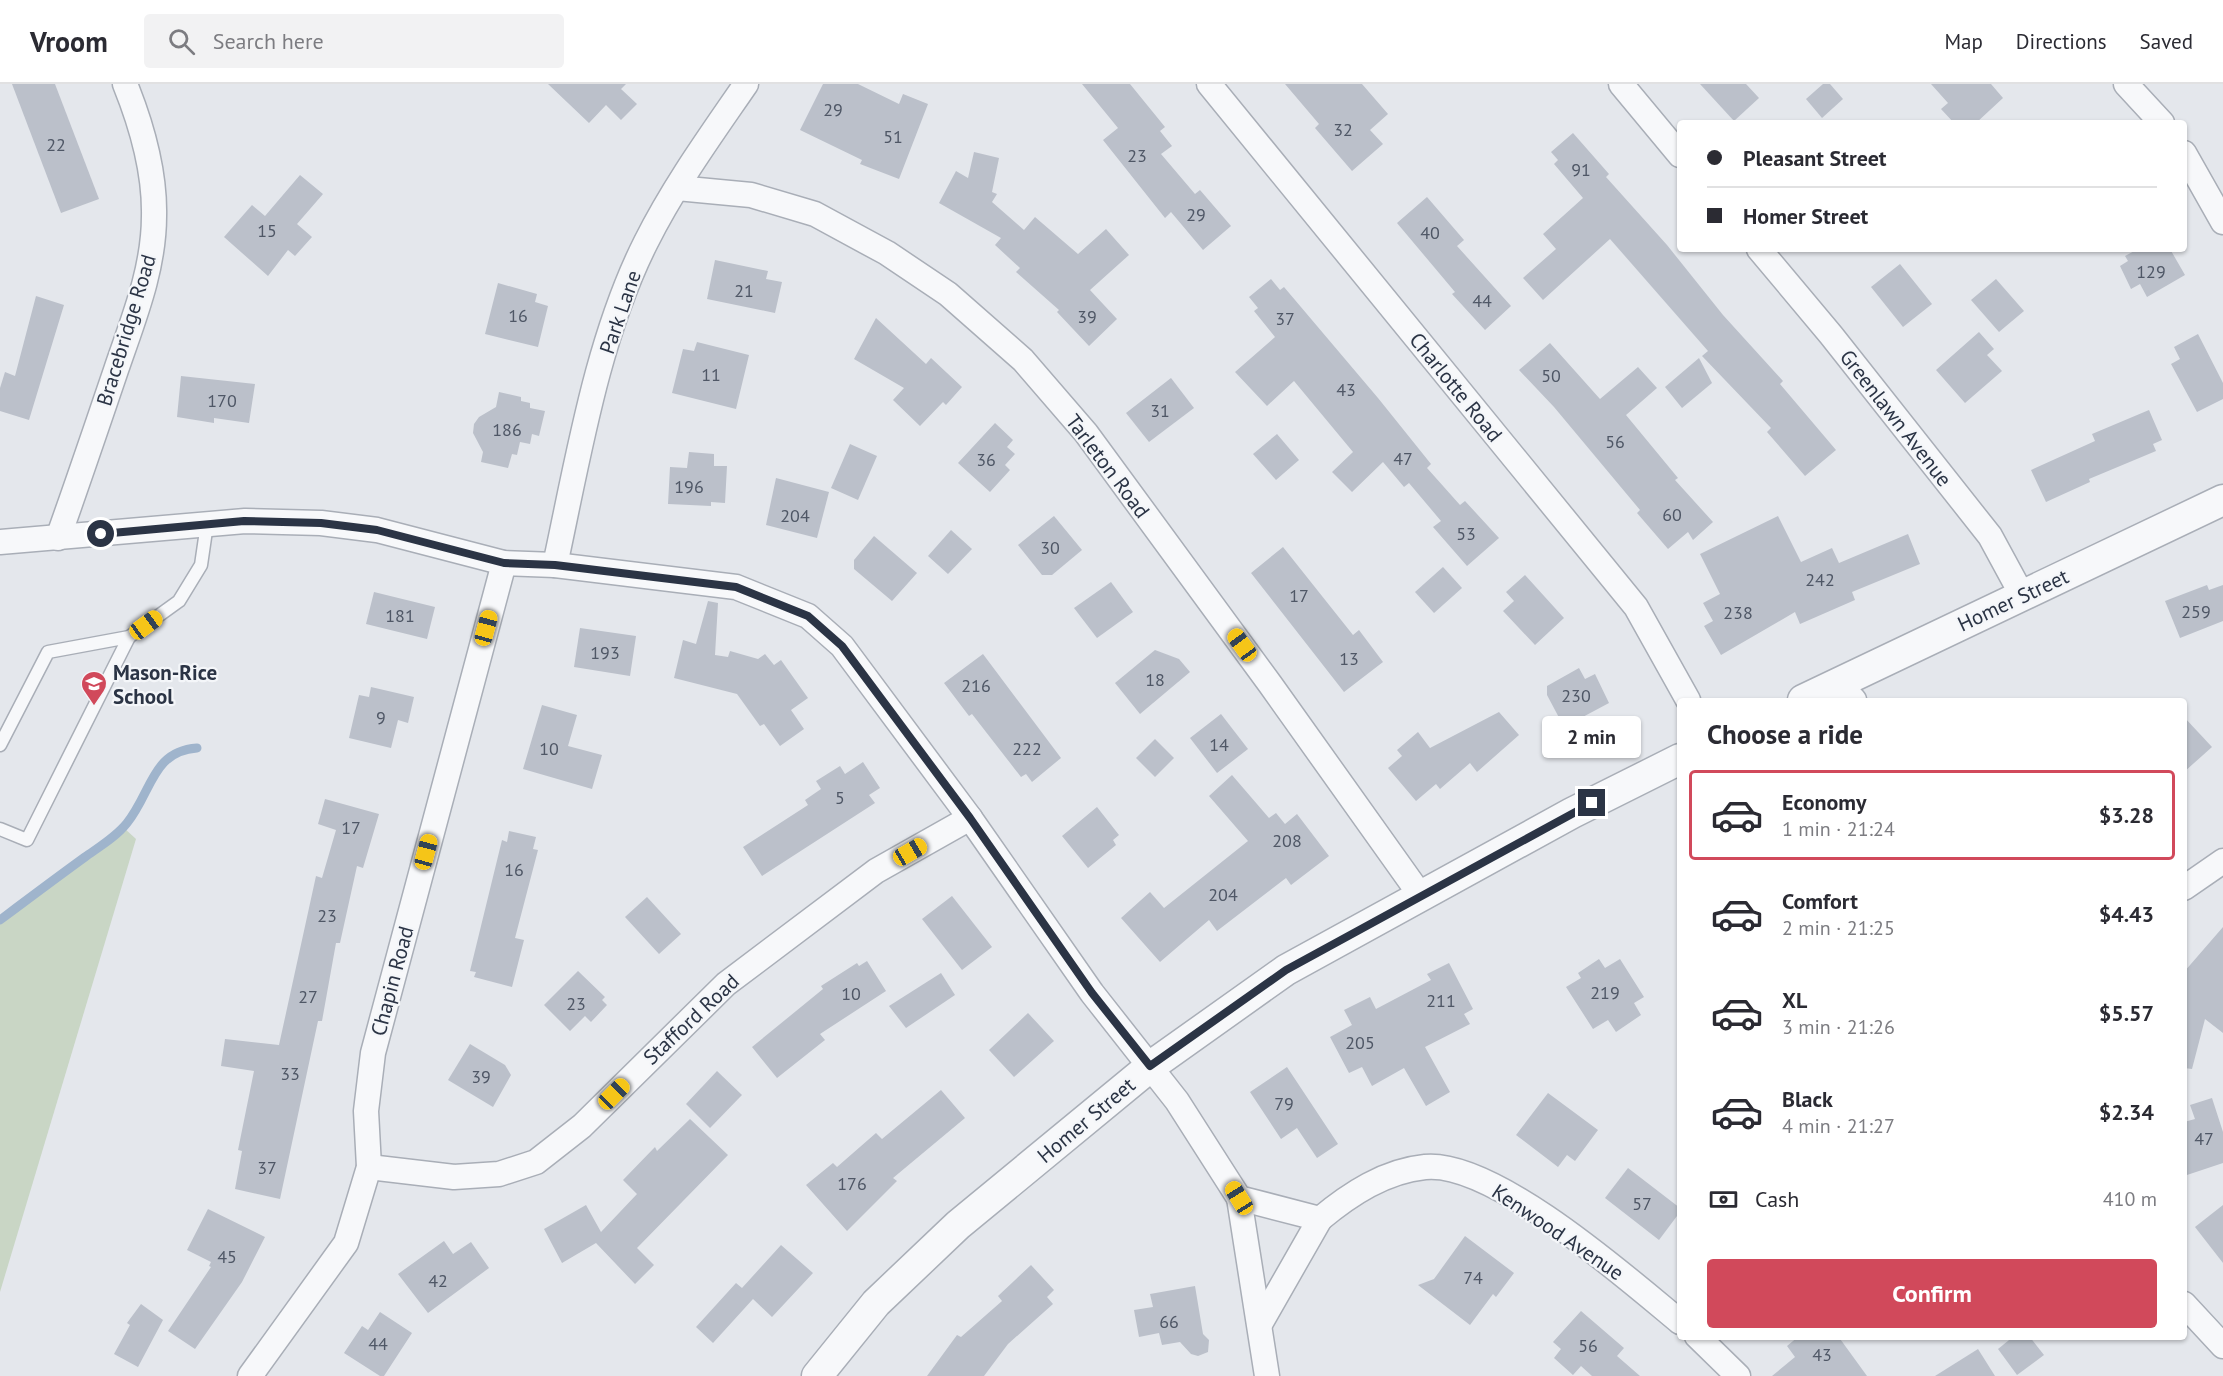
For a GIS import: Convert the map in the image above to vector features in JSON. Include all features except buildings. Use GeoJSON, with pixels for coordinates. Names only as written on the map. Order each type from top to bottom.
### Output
{"type":"FeatureCollection","features":[{"type":"Feature","properties":{"kind":"street","name":"Bracebridge Road"},"geometry":{"type":"LineString","coordinates":[[58,538],[135,313],[150,261],[154,217],[151,174],[143,135],[125,84]]}},
{"type":"Feature","properties":{"kind":"street","name":"Park Lane"},"geometry":{"type":"LineString","coordinates":[[555,565],[590,411],[623,295],[646,242],[677,188],[746,84]]}},
{"type":"Feature","properties":{"kind":"street","name":"Charlotte Road"},"geometry":{"type":"LineString","coordinates":[[1209,84],[1636,607],[1687,698]]}},
{"type":"Feature","properties":{"kind":"street"},"geometry":{"type":"LineString","coordinates":[[1621,84],[1677,151]]}},
{"type":"Feature","properties":{"kind":"street"},"geometry":{"type":"LineString","coordinates":[[2126,84],[2159,120]]}},
{"type":"Feature","properties":{"kind":"street"},"geometry":{"type":"LineString","coordinates":[[2187,158],[2223,222]]}},
{"type":"Feature","properties":{"kind":"street","name":"Tarleton Road"},"geometry":{"type":"LineString","coordinates":[[677,188],[751,195],[815,214],[887,253],[948,294],[1023,360],[1086,433],[1270,684],[1421,896]]}},
{"type":"Feature","properties":{"kind":"street","name":"Greenlawn Avenue"},"geometry":{"type":"LineString","coordinates":[[1762,252],[1831,335],[1990,536],[2022,595]]}},
{"type":"Feature","properties":{"kind":"street","name":"Homer Street"},"geometry":{"type":"LineString","coordinates":[[1814,698],[1846,692],[2022,595],[2223,500]]}},
{"type":"Feature","properties":{"kind":"street"},"geometry":{"type":"LineString","coordinates":[[0,542],[244,521],[321,523],[377,530],[504,563],[555,565],[736,587],[808,616],[842,646],[970,818],[1092,993],[1178,1101],[1239,1198],[1267,1376]]}},
{"type":"Feature","properties":{"kind":"street","name":"Chapin Road"},"geometry":{"type":"LineString","coordinates":[[250,1376],[346,1243],[369,1167],[366,1111],[373,1053],[504,563]]}},
{"type":"Feature","properties":{"kind":"street","name":"Homer Street"},"geometry":{"type":"LineString","coordinates":[[817,1376],[876,1303],[958,1225],[1150,1066],[1286,970],[1572,813],[1677,760]]}},
{"type":"Feature","properties":{"kind":"street","name":"Stafford Road"},"geometry":{"type":"LineString","coordinates":[[369,1167],[454,1177],[499,1174],[536,1162],[582,1126],[726,984],[876,872],[970,818]]}},
{"type":"Feature","properties":{"kind":"street"},"geometry":{"type":"LineString","coordinates":[[2187,886],[2223,861]]}},
{"type":"Feature","properties":{"kind":"street","name":"Kenwood Avenue"},"geometry":{"type":"LineString","coordinates":[[1320,1219],[1340,1202],[1389,1174],[1427,1166],[1464,1173],[1518,1200],[1618,1270],[1677,1319]]}},
{"type":"Feature","properties":{"kind":"street"},"geometry":{"type":"LineString","coordinates":[[1239,1198],[1320,1219],[1260,1324]]}},
{"type":"Feature","properties":{"kind":"street"},"geometry":{"type":"LineString","coordinates":[[2187,1307],[2223,1346]]}},
{"type":"Feature","properties":{"kind":"street"},"geometry":{"type":"LineString","coordinates":[[1701,1340],[1738,1376]]}},
{"type":"Feature","properties":{"kind":"lane"},"geometry":{"type":"LineString","coordinates":[[0,745],[48,652],[129,637],[179,601],[201,565],[207,525]]}},
{"type":"Feature","properties":{"kind":"lane"},"geometry":{"type":"LineString","coordinates":[[0,829],[27,840],[129,637]]}},
{"type":"Feature","properties":{"kind":"green space"},"geometry":{"type":"Polygon","coordinates":[[[124,828],[136,839],[0,1292],[0,920],[124,828]]]}},
{"type":"Feature","properties":{"kind":"waterway"},"geometry":{"type":"LineString","coordinates":[[0,920],[118,833],[135,811],[162,765],[182,751],[197,748]]}},
{"type":"Feature","properties":{"kind":"place","name":"Mason-Rice School"},"geometry":{"type":"Point","coordinates":[94,707]}},
{"type":"Feature","properties":{"kind":"route"},"geometry":{"type":"LineString","coordinates":[[101,534],[244,521],[321,523],[377,530],[504,563],[555,565],[736,587],[808,616],[842,646],[970,818],[1092,993],[1150,1066],[1286,970],[1592,803]]}}]}
